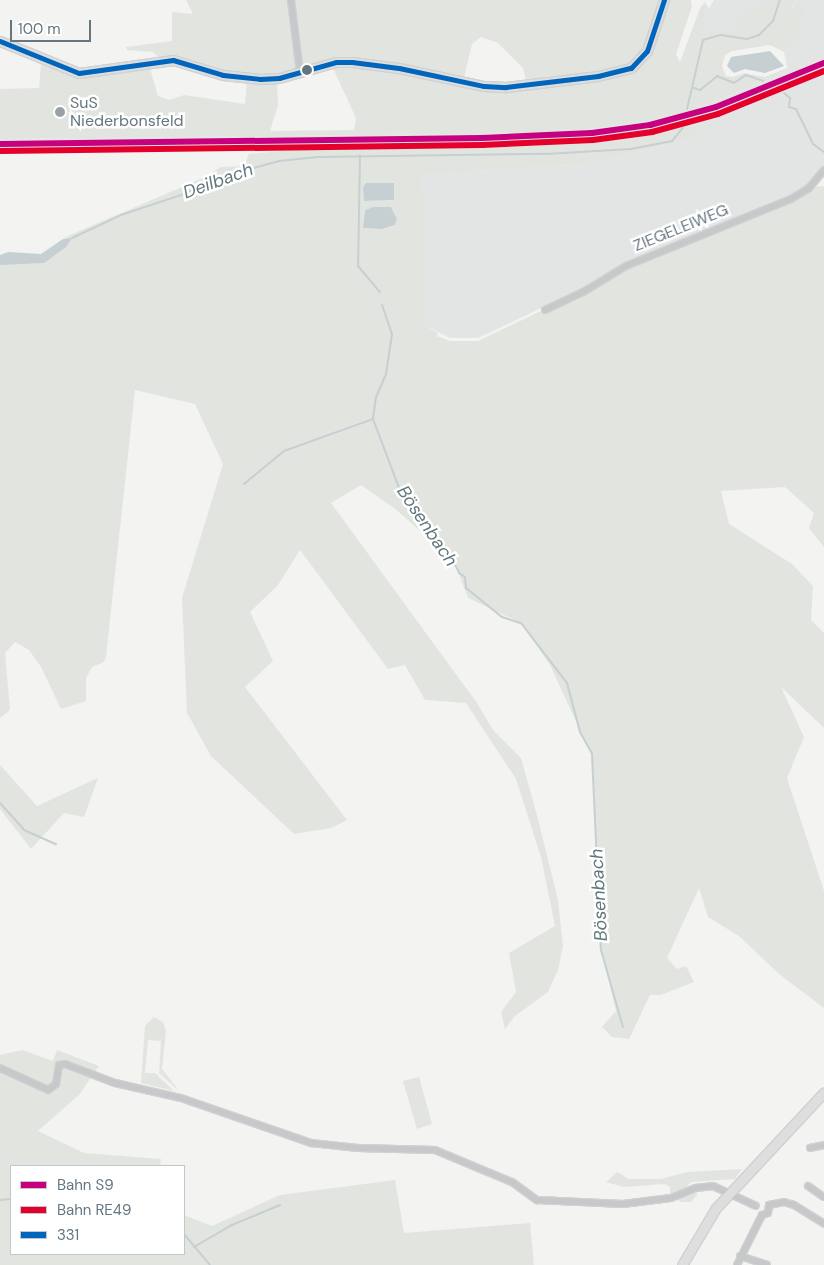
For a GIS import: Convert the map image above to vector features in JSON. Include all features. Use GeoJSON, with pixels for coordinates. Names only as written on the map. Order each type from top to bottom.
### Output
{"type":"FeatureCollection","features":[{"type":"Feature","properties":{"kind":"main road"},"geometry":{"type":"LineString","coordinates":[[0,41],[79,73],[158,60],[173,60],[240,78],[279,78],[336,62],[367,63],[484,86],[506,87],[618,73],[636,65],[644,56],[664,0]]}},
{"type":"Feature","properties":{"kind":"main road"},"geometry":{"type":"LineString","coordinates":[[682,1265],[703,1227],[728,1193],[824,1092]]}},
{"type":"Feature","properties":{"kind":"street"},"geometry":{"type":"LineString","coordinates":[[291,0],[300,72]]}},
{"type":"Feature","properties":{"kind":"street","name":"ZIEGELEIWEG"},"geometry":{"type":"LineString","coordinates":[[545,310],[641,259],[791,199],[809,188],[824,170]]}},
{"type":"Feature","properties":{"kind":"street"},"geometry":{"type":"LineString","coordinates":[[0,1068],[48,1090],[56,1084],[59,1065],[65,1064],[124,1085],[184,1099],[305,1142],[344,1147],[435,1150],[512,1182],[537,1200],[606,1206],[670,1198],[704,1186],[721,1187],[728,1193],[756,1206]]}},
{"type":"Feature","properties":{"kind":"street"},"geometry":{"type":"LineString","coordinates":[[810,1148],[824,1145]]}},
{"type":"Feature","properties":{"kind":"street"},"geometry":{"type":"LineString","coordinates":[[808,1186],[824,1197]]}},
{"type":"Feature","properties":{"kind":"street"},"geometry":{"type":"LineString","coordinates":[[756,1206],[762,1203],[768,1205],[784,1202],[824,1224]]}},
{"type":"Feature","properties":{"kind":"street"},"geometry":{"type":"LineString","coordinates":[[737,1265],[762,1215],[768,1213],[768,1205]]}},
{"type":"Feature","properties":{"kind":"street"},"geometry":{"type":"LineString","coordinates":[[756,1206],[756,1212],[762,1215]]}},
{"type":"Feature","properties":{"kind":"street"},"geometry":{"type":"LineString","coordinates":[[740,1256],[767,1265]]}},
{"type":"Feature","properties":{"kind":"shaded area"},"geometry":{"type":"Polygon","coordinates":[[[186,0],[289,0],[296,69],[280,74],[240,74],[159,58],[153,52],[127,50],[126,47],[172,41],[172,12],[193,14],[186,0]]]}},
{"type":"Feature","properties":{"kind":"shaded area"},"geometry":{"type":"Polygon","coordinates":[[[292,0],[691,0],[692,7],[676,54],[680,62],[700,8],[705,2],[709,9],[705,15],[706,32],[737,28],[739,16],[757,3],[761,6],[770,0],[796,0],[792,7],[803,3],[806,7],[795,44],[784,52],[770,45],[732,51],[725,55],[722,66],[726,76],[733,77],[744,73],[765,77],[787,68],[788,71],[695,110],[645,122],[556,133],[0,139],[0,89],[39,88],[41,63],[79,77],[149,65],[158,96],[169,100],[184,95],[245,104],[247,81],[277,81],[278,105],[270,131],[354,130],[356,118],[332,66],[363,66],[480,89],[553,85],[551,76],[526,80],[523,68],[498,43],[481,37],[472,44],[464,78],[392,62],[347,58],[301,68],[292,0]]]}},
{"type":"Feature","properties":{"kind":"shaded area"},"geometry":{"type":"Polygon","coordinates":[[[714,0],[770,0],[737,28],[706,32],[705,15],[714,0]]]}},
{"type":"Feature","properties":{"kind":"shaded area"},"geometry":{"type":"Polygon","coordinates":[[[796,0],[824,0],[824,168],[806,190],[671,247],[478,338],[450,338],[422,324],[422,192],[418,176],[599,163],[699,136],[694,121],[652,133],[559,142],[0,150],[0,139],[556,133],[645,122],[695,110],[788,71],[784,52],[795,44],[792,8],[796,0]]]}},
{"type":"Feature","properties":{"kind":"shaded area"},"geometry":{"type":"Polygon","coordinates":[[[770,51],[784,66],[765,73],[745,69],[734,73],[727,66],[731,57],[770,51]]]}},
{"type":"Feature","properties":{"kind":"shaded area"},"geometry":{"type":"Polygon","coordinates":[[[694,121],[699,136],[599,163],[419,176],[422,192],[422,324],[438,333],[437,336],[450,341],[478,341],[671,249],[815,187],[824,186],[824,547],[809,528],[814,513],[785,487],[721,491],[729,524],[792,564],[813,586],[811,620],[824,633],[824,728],[781,687],[804,737],[787,778],[824,891],[824,1008],[779,974],[739,936],[708,917],[699,888],[667,958],[677,969],[686,966],[694,982],[661,995],[650,995],[629,1039],[612,1037],[602,1027],[616,1011],[601,950],[592,756],[550,665],[521,623],[468,598],[453,559],[394,508],[361,485],[331,503],[477,703],[493,730],[521,758],[538,819],[558,900],[563,946],[558,970],[548,992],[515,1016],[505,1029],[501,1012],[516,992],[509,953],[555,926],[541,857],[516,779],[466,703],[425,700],[405,665],[388,669],[300,550],[278,585],[250,612],[273,661],[245,687],[347,820],[331,828],[294,834],[211,756],[187,713],[182,598],[223,464],[195,404],[135,390],[106,657],[104,662],[92,667],[86,678],[86,701],[61,709],[41,667],[29,650],[15,642],[5,653],[10,710],[0,718],[0,264],[44,263],[71,238],[63,239],[70,235],[203,178],[221,167],[244,166],[249,154],[358,144],[559,142],[652,133],[694,121]],[[366,183],[363,187],[364,201],[394,200],[394,183],[366,183]],[[373,207],[365,210],[363,228],[382,229],[395,225],[397,219],[391,207],[373,207]]]}},
{"type":"Feature","properties":{"kind":"shaded area"},"geometry":{"type":"Polygon","coordinates":[[[366,183],[394,183],[394,200],[364,201],[363,187],[366,183]]]}},
{"type":"Feature","properties":{"kind":"shaded area"},"geometry":{"type":"Polygon","coordinates":[[[373,207],[391,207],[397,219],[395,225],[382,229],[363,228],[365,210],[373,207]]]}},
{"type":"Feature","properties":{"kind":"shaded area"},"geometry":{"type":"Polygon","coordinates":[[[72,238],[66,247],[44,263],[0,265],[0,255],[8,252],[41,254],[63,239],[72,238]]]}},
{"type":"Feature","properties":{"kind":"shaded area"},"geometry":{"type":"Polygon","coordinates":[[[0,765],[37,806],[98,778],[84,817],[64,813],[31,849],[0,809],[0,765]]]}},
{"type":"Feature","properties":{"kind":"shaded area"},"geometry":{"type":"Polygon","coordinates":[[[154,1017],[163,1022],[166,1031],[162,1069],[180,1092],[159,1073],[161,1041],[148,1040],[145,1073],[155,1073],[174,1091],[141,1083],[145,1026],[154,1017]]]}},
{"type":"Feature","properties":{"kind":"shaded area"},"geometry":{"type":"Polygon","coordinates":[[[22,1050],[53,1061],[57,1050],[99,1066],[79,1095],[38,1131],[84,1153],[161,1159],[160,1165],[10,1165],[10,1255],[185,1255],[185,1215],[212,1226],[280,1195],[395,1180],[404,1233],[530,1223],[534,1265],[0,1265],[0,1055],[22,1050]]]}},
{"type":"Feature","properties":{"kind":"shaded area"},"geometry":{"type":"Polygon","coordinates":[[[419,1077],[432,1124],[417,1129],[403,1081],[419,1077]]]}},
{"type":"Feature","properties":{"kind":"shaded area"},"geometry":{"type":"Polygon","coordinates":[[[742,1169],[735,1179],[691,1182],[683,1191],[698,1194],[691,1202],[681,1202],[670,1195],[670,1187],[665,1184],[624,1187],[606,1182],[617,1172],[629,1179],[661,1179],[687,1172],[742,1169]]]}},
{"type":"Feature","properties":{"kind":"waterway","name":"Deilbach"},"geometry":{"type":"LineString","coordinates":[[687,109],[703,40],[721,35],[747,39],[759,35],[773,21],[780,0]]}},
{"type":"Feature","properties":{"kind":"waterway"},"geometry":{"type":"LineString","coordinates":[[694,88],[700,90],[717,76],[734,83],[746,75],[763,81]]}},
{"type":"Feature","properties":{"kind":"waterway"},"geometry":{"type":"LineString","coordinates":[[784,93],[790,98],[789,107],[796,109],[813,144],[824,152]]}},
{"type":"Feature","properties":{"kind":"waterway","name":"Deilbach"},"geometry":{"type":"LineString","coordinates":[[72,238],[121,215],[187,193],[206,181],[279,161],[318,157],[546,154],[631,149],[672,141],[683,128]]}},
{"type":"Feature","properties":{"kind":"waterway","name":"Bösenbach"},"geometry":{"type":"LineString","coordinates":[[360,155],[358,266],[380,292]]}},
{"type":"Feature","properties":{"kind":"waterway","name":"Bösenbach"},"geometry":{"type":"LineString","coordinates":[[382,305],[392,334],[386,374],[376,397],[373,419],[401,493],[425,520],[427,530],[446,547],[459,573],[465,577],[466,588],[502,617],[521,623],[567,683],[580,732],[592,754],[601,950],[623,1027]]}},
{"type":"Feature","properties":{"kind":"waterway"},"geometry":{"type":"LineString","coordinates":[[244,484],[284,451],[373,419]]}},
{"type":"Feature","properties":{"kind":"waterway"},"geometry":{"type":"LineString","coordinates":[[0,803],[24,830],[56,844]]}},
{"type":"Feature","properties":{"kind":"waterway"},"geometry":{"type":"LineString","coordinates":[[0,1200],[10,1199]]}},
{"type":"Feature","properties":{"kind":"waterway"},"geometry":{"type":"LineString","coordinates":[[194,1247],[232,1225],[280,1205]]}},
{"type":"Feature","properties":{"kind":"waterway"},"geometry":{"type":"LineString","coordinates":[[185,1235],[210,1265]]}},
{"type":"Feature","properties":{"kind":"rail line","name":"S9"},"geometry":{"type":"LineString","coordinates":[[0,144],[482,138],[592,133],[650,125],[716,107],[824,63]]}},
{"type":"Feature","properties":{"kind":"rail line","name":"RE49"},"geometry":{"type":"LineString","coordinates":[[0,151],[482,145],[593,140],[652,132],[718,114],[824,71]]}},
{"type":"Feature","properties":{"kind":"transit line","name":"331"},"geometry":{"type":"LineString","coordinates":[[0,41],[79,73],[173,60],[223,75],[260,79],[279,78],[336,62],[352,62],[399,68],[484,86],[506,87],[598,76],[631,68],[647,51],[664,0]]}},
{"type":"Feature","properties":{"kind":"place","name":"SuS Niederbonsfeld"},"geometry":{"type":"Point","coordinates":[60,112]}}]}
